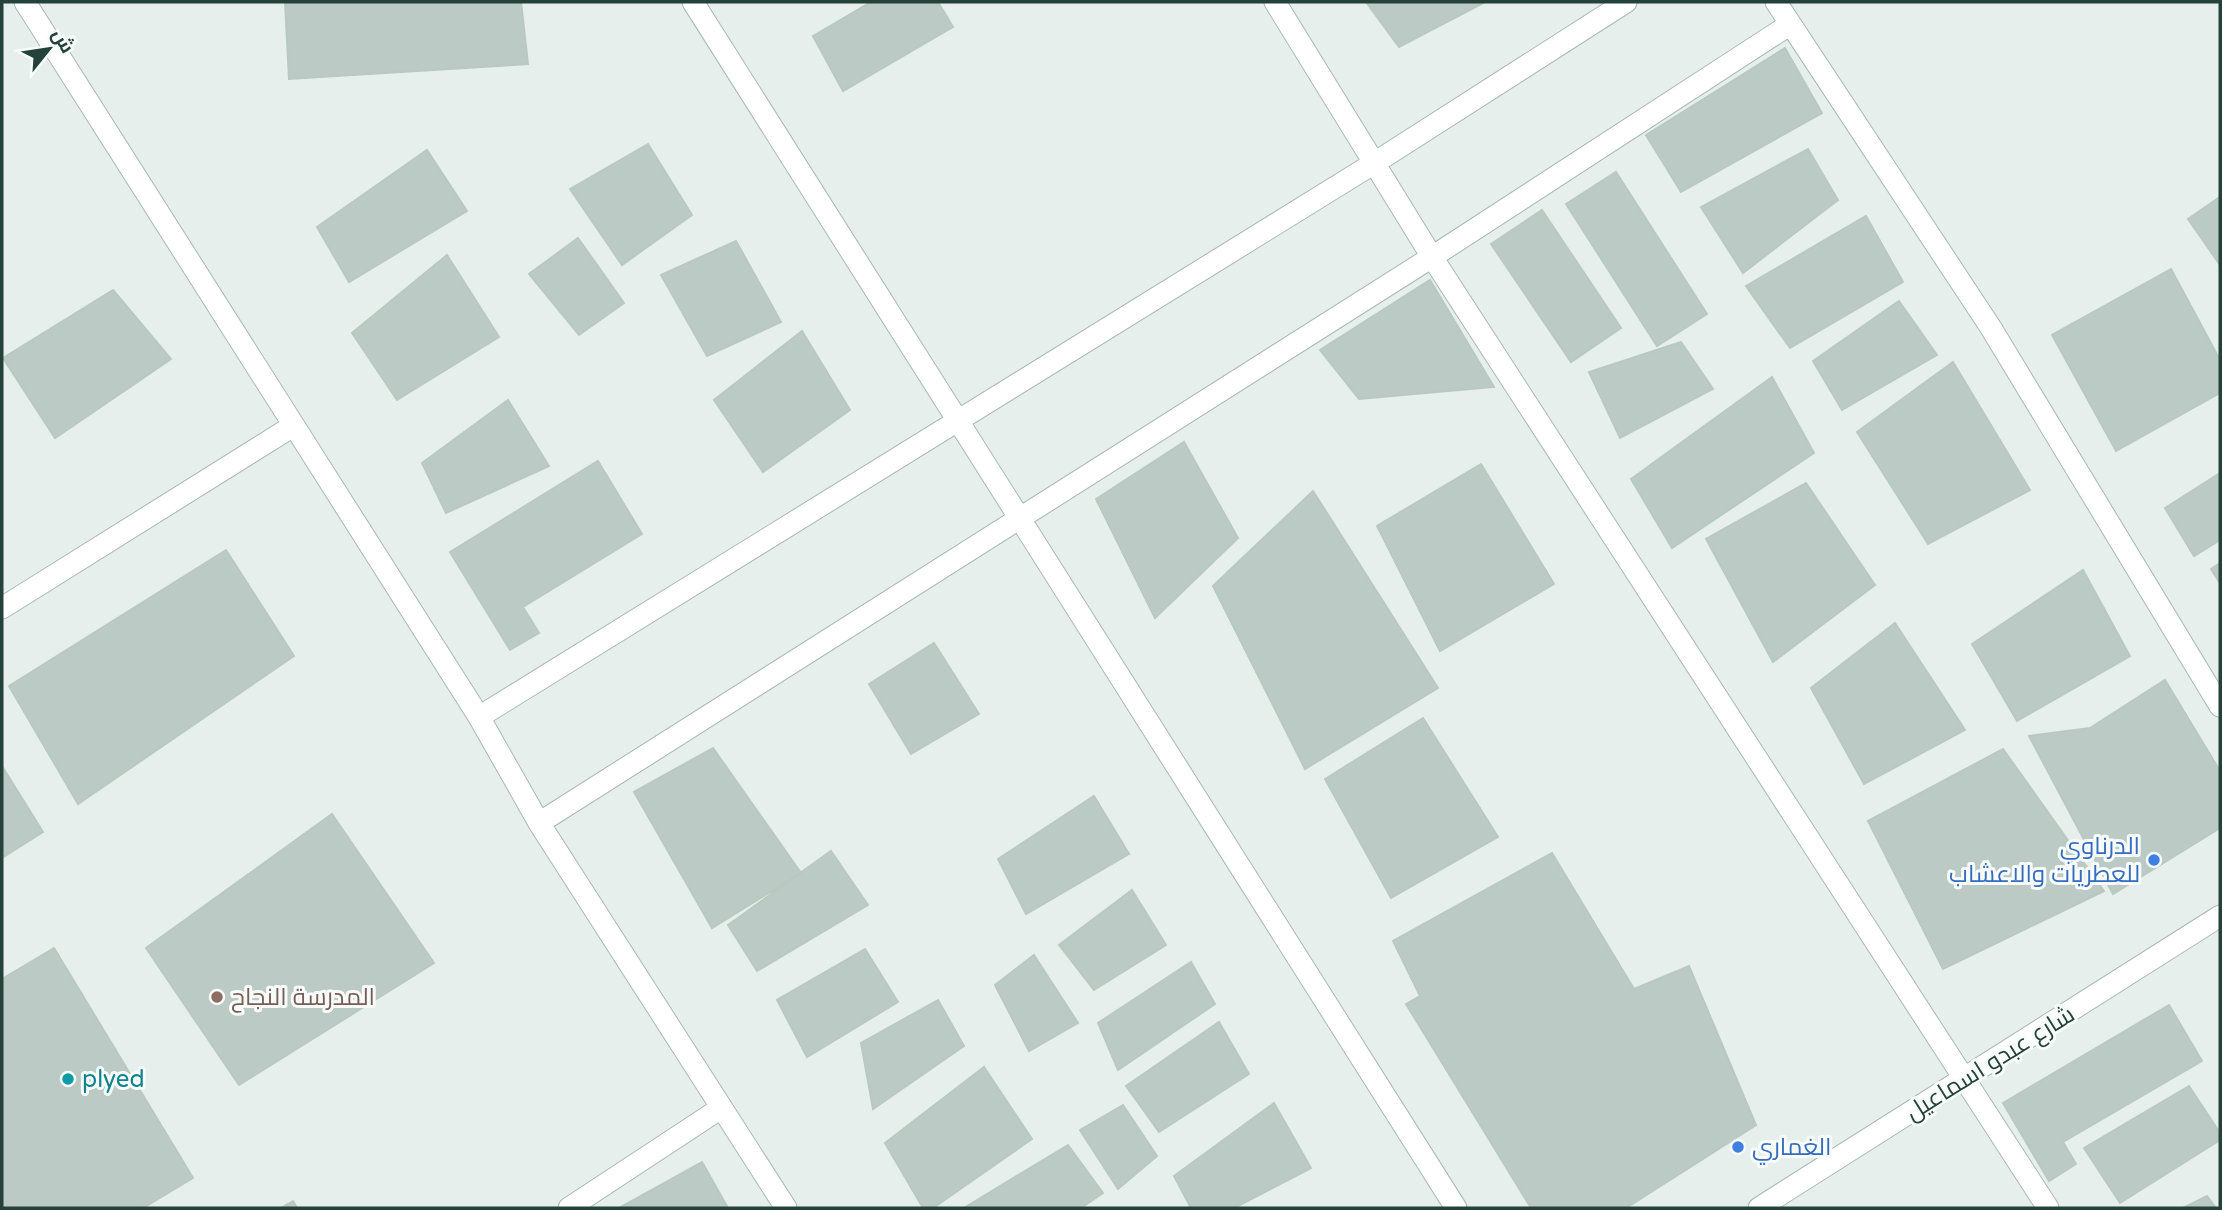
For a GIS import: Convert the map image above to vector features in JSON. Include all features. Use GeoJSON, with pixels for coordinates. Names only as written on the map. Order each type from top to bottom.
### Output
{"type":"FeatureCollection","features":[{"type":"Feature","properties":{"kind":"street"},"geometry":{"type":"LineString","coordinates":[[25,2],[479,717],[539,823],[786,1208]]}},
{"type":"Feature","properties":{"kind":"street"},"geometry":{"type":"LineString","coordinates":[[694,2],[956,421],[1456,1208]]}},
{"type":"Feature","properties":{"kind":"street"},"geometry":{"type":"LineString","coordinates":[[1275,2],[1376,162],[1432,257],[2048,1208]]}},
{"type":"Feature","properties":{"kind":"street"},"geometry":{"type":"LineString","coordinates":[[479,717],[1376,162],[1626,2]]}},
{"type":"Feature","properties":{"kind":"street"},"geometry":{"type":"LineString","coordinates":[[1776,2],[1992,328],[2220,706]]}},
{"type":"Feature","properties":{"kind":"street"},"geometry":{"type":"LineString","coordinates":[[539,823],[1432,257],[1789,25]]}},
{"type":"Feature","properties":{"kind":"street"},"geometry":{"type":"LineString","coordinates":[[2,608],[293,426]]}},
{"type":"Feature","properties":{"kind":"street","name":"شارع عبدو اسماعيل"},"geometry":{"type":"LineString","coordinates":[[1759,1208],[2220,916]]}},
{"type":"Feature","properties":{"kind":"street"},"geometry":{"type":"LineString","coordinates":[[569,1208],[721,1108]]}},
{"type":"Feature","properties":{"kind":"building"},"geometry":{"type":"Polygon","coordinates":[[[285,2],[521,2],[528,64],[289,79],[285,2]]]}},
{"type":"Feature","properties":{"kind":"building"},"geometry":{"type":"Polygon","coordinates":[[[871,2],[938,2],[953,27],[843,91],[813,36],[871,2]]]}},
{"type":"Feature","properties":{"kind":"building"},"geometry":{"type":"Polygon","coordinates":[[[1366,2],[1485,2],[1399,47],[1366,2]]]}},
{"type":"Feature","properties":{"kind":"building"},"geometry":{"type":"Polygon","coordinates":[[[1785,48],[1822,113],[1681,192],[1646,135],[1785,48]]]}},
{"type":"Feature","properties":{"kind":"building"},"geometry":{"type":"Polygon","coordinates":[[[648,144],[692,215],[622,265],[570,189],[648,144]]]}},
{"type":"Feature","properties":{"kind":"building"},"geometry":{"type":"Polygon","coordinates":[[[1808,149],[1838,200],[1743,273],[1701,207],[1808,149]]]}},
{"type":"Feature","properties":{"kind":"building"},"geometry":{"type":"Polygon","coordinates":[[[427,150],[467,211],[349,282],[317,227],[427,150]]]}},
{"type":"Feature","properties":{"kind":"building"},"geometry":{"type":"Polygon","coordinates":[[[1616,172],[1707,314],[1657,346],[1566,204],[1616,172]]]}},
{"type":"Feature","properties":{"kind":"building"},"geometry":{"type":"Polygon","coordinates":[[[2220,197],[2220,265],[2188,219],[2220,197]]]}},
{"type":"Feature","properties":{"kind":"building"},"geometry":{"type":"Polygon","coordinates":[[[1542,210],[1621,328],[1571,362],[1491,244],[1542,210]]]}},
{"type":"Feature","properties":{"kind":"building"},"geometry":{"type":"Polygon","coordinates":[[[1866,216],[1903,282],[1790,348],[1746,286],[1866,216]]]}},
{"type":"Feature","properties":{"kind":"building"},"geometry":{"type":"Polygon","coordinates":[[[578,238],[624,303],[579,335],[529,274],[578,238]]]}},
{"type":"Feature","properties":{"kind":"building"},"geometry":{"type":"Polygon","coordinates":[[[736,241],[781,322],[707,356],[661,275],[736,241]]]}},
{"type":"Feature","properties":{"kind":"building"},"geometry":{"type":"Polygon","coordinates":[[[447,255],[499,337],[397,400],[352,333],[447,255]]]}},
{"type":"Feature","properties":{"kind":"building"},"geometry":{"type":"Polygon","coordinates":[[[2171,269],[2220,360],[2220,393],[2116,451],[2052,335],[2171,269]]]}},
{"type":"Feature","properties":{"kind":"building"},"geometry":{"type":"Polygon","coordinates":[[[1430,280],[1494,387],[1359,399],[1320,350],[1430,280]]]}},
{"type":"Feature","properties":{"kind":"building"},"geometry":{"type":"Polygon","coordinates":[[[113,290],[171,359],[55,438],[3,358],[113,290]]]}},
{"type":"Feature","properties":{"kind":"building"},"geometry":{"type":"Polygon","coordinates":[[[1899,301],[1937,355],[1842,410],[1813,361],[1899,301]]]}},
{"type":"Feature","properties":{"kind":"building"},"geometry":{"type":"Polygon","coordinates":[[[802,331],[850,410],[763,472],[714,400],[802,331]]]}},
{"type":"Feature","properties":{"kind":"building"},"geometry":{"type":"Polygon","coordinates":[[[1681,342],[1713,389],[1620,438],[1589,372],[1681,342]]]}},
{"type":"Feature","properties":{"kind":"building"},"geometry":{"type":"Polygon","coordinates":[[[1953,362],[2030,490],[1928,544],[1857,432],[1953,362]]]}},
{"type":"Feature","properties":{"kind":"building"},"geometry":{"type":"Polygon","coordinates":[[[1772,377],[1814,453],[1672,548],[1631,479],[1772,377]]]}},
{"type":"Feature","properties":{"kind":"building"},"geometry":{"type":"Polygon","coordinates":[[[508,400],[549,466],[446,513],[422,463],[508,400]]]}},
{"type":"Feature","properties":{"kind":"building"},"geometry":{"type":"Polygon","coordinates":[[[1184,442],[1238,538],[1155,618],[1096,499],[1184,442]]]}},
{"type":"Feature","properties":{"kind":"building"},"geometry":{"type":"Polygon","coordinates":[[[598,461],[642,534],[523,607],[539,633],[510,650],[450,552],[598,461]]]}},
{"type":"Feature","properties":{"kind":"building"},"geometry":{"type":"Polygon","coordinates":[[[1481,464],[1554,584],[1440,651],[1377,526],[1481,464]]]}},
{"type":"Feature","properties":{"kind":"building"},"geometry":{"type":"Polygon","coordinates":[[[2220,473],[2220,540],[2194,556],[2165,508],[2220,473]]]}},
{"type":"Feature","properties":{"kind":"building"},"geometry":{"type":"Polygon","coordinates":[[[1806,483],[1875,585],[1773,662],[1706,539],[1806,483]]]}},
{"type":"Feature","properties":{"kind":"building"},"geometry":{"type":"Polygon","coordinates":[[[1313,491],[1438,688],[1305,769],[1213,586],[1313,491]]]}},
{"type":"Feature","properties":{"kind":"building"},"geometry":{"type":"Polygon","coordinates":[[[226,550],[294,656],[78,804],[9,686],[226,550]]]}},
{"type":"Feature","properties":{"kind":"building"},"geometry":{"type":"Polygon","coordinates":[[[2220,563],[2220,583],[2211,569],[2220,563]]]}},
{"type":"Feature","properties":{"kind":"building"},"geometry":{"type":"Polygon","coordinates":[[[2083,570],[2130,656],[2017,721],[1972,644],[2083,570]]]}},
{"type":"Feature","properties":{"kind":"building"},"geometry":{"type":"Polygon","coordinates":[[[1895,623],[1965,730],[1864,784],[1811,688],[1895,623]]]}},
{"type":"Feature","properties":{"kind":"building"},"geometry":{"type":"Polygon","coordinates":[[[934,643],[979,714],[911,754],[869,684],[934,643]]]}},
{"type":"Feature","properties":{"kind":"building"},"geometry":{"type":"Polygon","coordinates":[[[2165,680],[2220,771],[2220,828],[2113,894],[2029,736],[2090,728],[2165,680]]]}},
{"type":"Feature","properties":{"kind":"building"},"geometry":{"type":"Polygon","coordinates":[[[1423,718],[1498,837],[1391,898],[1325,779],[1423,718]]]}},
{"type":"Feature","properties":{"kind":"building"},"geometry":{"type":"Polygon","coordinates":[[[713,748],[801,873],[712,928],[634,792],[713,748]]]}},
{"type":"Feature","properties":{"kind":"building"},"geometry":{"type":"Polygon","coordinates":[[[2003,749],[2104,891],[1943,969],[1868,821],[2003,749]]]}},
{"type":"Feature","properties":{"kind":"building"},"geometry":{"type":"Polygon","coordinates":[[[2,766],[43,832],[2,858],[2,766]]]}},
{"type":"Feature","properties":{"kind":"building"},"geometry":{"type":"Polygon","coordinates":[[[1094,796],[1129,854],[1026,914],[998,859],[1094,796]]]}},
{"type":"Feature","properties":{"kind":"building"},"geometry":{"type":"Polygon","coordinates":[[[332,814],[434,963],[239,1085],[146,948],[332,814]]]}},
{"type":"Feature","properties":{"kind":"building"},"geometry":{"type":"Polygon","coordinates":[[[831,851],[868,905],[757,971],[728,925],[831,851]]]}},
{"type":"Feature","properties":{"kind":"building"},"geometry":{"type":"Polygon","coordinates":[[[1552,853],[1634,989],[1689,966],[1756,1125],[1626,1208],[1531,1208],[1406,1004],[1420,996],[1393,941],[1552,853]]]}},
{"type":"Feature","properties":{"kind":"building"},"geometry":{"type":"Polygon","coordinates":[[[1132,890],[1166,945],[1094,990],[1059,945],[1132,890]]]}},
{"type":"Feature","properties":{"kind":"building","name":"plyed"},"geometry":{"type":"Polygon","coordinates":[[[54,948],[193,1178],[143,1208],[2,1208],[2,979],[54,948]]]}},
{"type":"Feature","properties":{"kind":"building"},"geometry":{"type":"Polygon","coordinates":[[[865,949],[898,1002],[807,1057],[777,1000],[865,949]]]}},
{"type":"Feature","properties":{"kind":"building"},"geometry":{"type":"Polygon","coordinates":[[[1034,955],[1078,1023],[1029,1051],[995,985],[1034,955]]]}},
{"type":"Feature","properties":{"kind":"building"},"geometry":{"type":"Polygon","coordinates":[[[1191,962],[1215,1004],[1118,1070],[1098,1023],[1191,962]]]}},
{"type":"Feature","properties":{"kind":"building"},"geometry":{"type":"Polygon","coordinates":[[[938,1000],[964,1046],[873,1109],[861,1043],[938,1000]]]}},
{"type":"Feature","properties":{"kind":"building"},"geometry":{"type":"Polygon","coordinates":[[[2169,1005],[2202,1061],[2063,1142],[2076,1164],[2049,1181],[2003,1103],[2169,1005]]]}},
{"type":"Feature","properties":{"kind":"building"},"geometry":{"type":"Polygon","coordinates":[[[1219,1022],[1249,1074],[1159,1132],[1126,1086],[1219,1022]]]}},
{"type":"Feature","properties":{"kind":"building"},"geometry":{"type":"Polygon","coordinates":[[[984,1067],[1032,1139],[933,1208],[923,1208],[885,1143],[984,1067]]]}},
{"type":"Feature","properties":{"kind":"building"},"geometry":{"type":"Polygon","coordinates":[[[2189,1086],[2220,1133],[2220,1140],[2120,1203],[2084,1148],[2189,1086]]]}},
{"type":"Feature","properties":{"kind":"building"},"geometry":{"type":"Polygon","coordinates":[[[1274,1103],[1311,1168],[1234,1208],[1191,1208],[1174,1176],[1274,1103]]]}},
{"type":"Feature","properties":{"kind":"building"},"geometry":{"type":"Polygon","coordinates":[[[1123,1105],[1157,1156],[1118,1189],[1080,1130],[1123,1105]]]}},
{"type":"Feature","properties":{"kind":"building"},"geometry":{"type":"Polygon","coordinates":[[[1068,1145],[1103,1193],[1081,1208],[964,1208],[1068,1145]]]}},
{"type":"Feature","properties":{"kind":"building"},"geometry":{"type":"Polygon","coordinates":[[[702,1162],[728,1208],[619,1208],[702,1162]]]}},
{"type":"Feature","properties":{"kind":"building"},"geometry":{"type":"Polygon","coordinates":[[[2207,1196],[2216,1208],[2183,1208],[2207,1196]]]}},
{"type":"Feature","properties":{"kind":"building"},"geometry":{"type":"Polygon","coordinates":[[[293,1201],[297,1208],[281,1208],[293,1201]]]}},
{"type":"Feature","properties":{"kind":"place","name":"الدرناوي للعطريات والاعشاب"},"geometry":{"type":"Point","coordinates":[2154,860]}},
{"type":"Feature","properties":{"kind":"place","name":"المدرسة النجاح"},"geometry":{"type":"Point","coordinates":[217,997]}},
{"type":"Feature","properties":{"kind":"place","name":"plyed"},"geometry":{"type":"Point","coordinates":[68,1079]}},
{"type":"Feature","properties":{"kind":"place","name":"الغماري"},"geometry":{"type":"Point","coordinates":[1738,1147]}}]}
